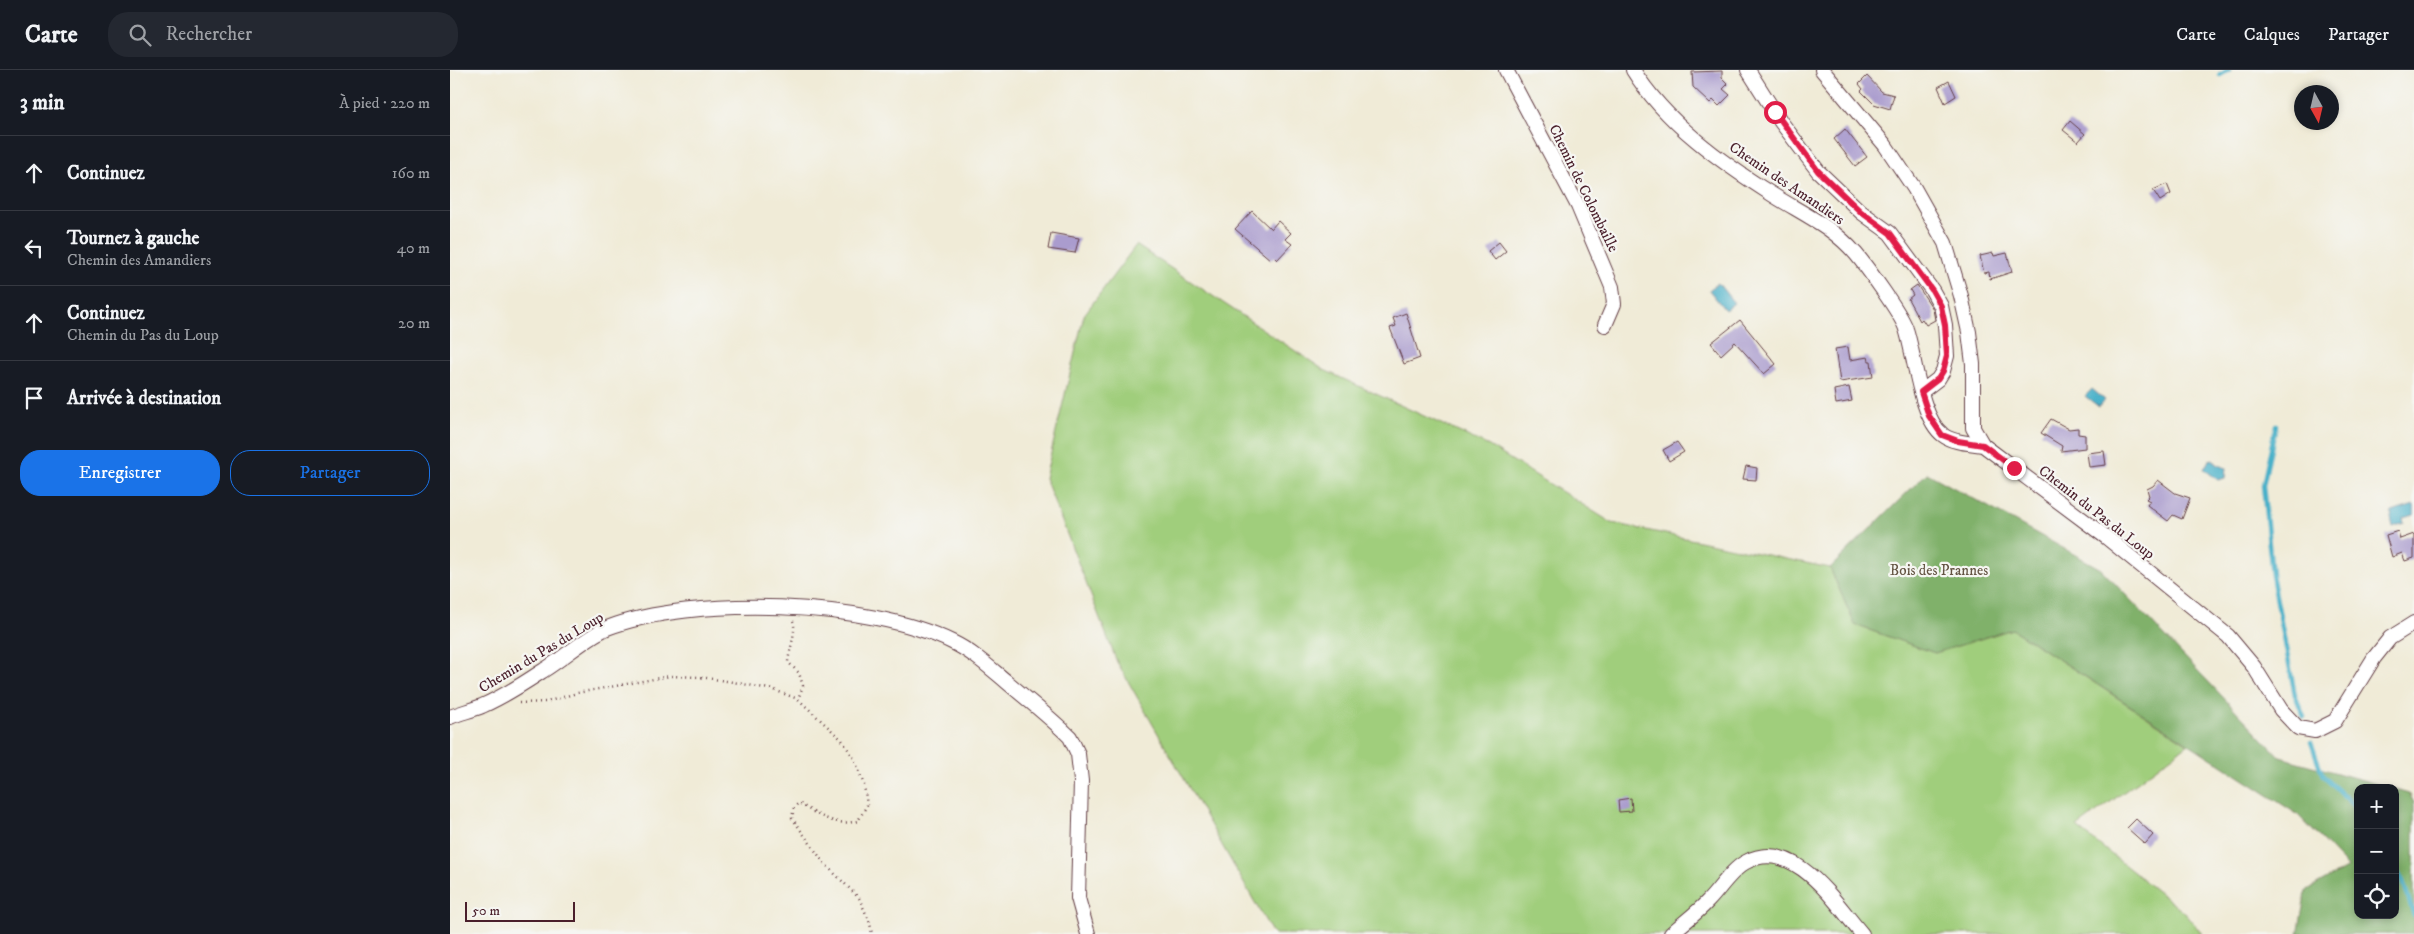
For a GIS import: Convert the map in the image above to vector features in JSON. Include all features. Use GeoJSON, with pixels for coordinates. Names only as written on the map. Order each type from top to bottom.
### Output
{"type":"FeatureCollection","features":[{"type":"Feature","properties":{"kind":"street","name":"Chemin de Colombaille"},"geometry":{"type":"LineString","coordinates":[[1506,70],[1578,206],[1612,287],[1614,304],[1605,325]]}},
{"type":"Feature","properties":{"kind":"street","name":"Chemin des Amandiers"},"geometry":{"type":"LineString","coordinates":[[1633,70],[1645,89],[1689,133],[1738,173],[1827,226],[1856,254],[1906,327],[1921,392],[1929,416],[1942,435],[1958,441],[1983,445]]}},
{"type":"Feature","properties":{"kind":"street"},"geometry":{"type":"LineString","coordinates":[[1748,70],[1781,122],[1818,171],[1861,212],[1890,233],[1932,290],[1941,306],[1945,325],[1947,356],[1943,371],[1938,379],[1921,392]]}},
{"type":"Feature","properties":{"kind":"street","name":"Chemin du Pas du Loup"},"geometry":{"type":"LineString","coordinates":[[1822,70],[1885,145],[1914,188],[1945,243],[1970,332],[1973,364],[1973,428],[1983,445],[2106,537],[2228,636],[2254,667],[2281,710],[2298,728],[2315,731],[2335,721],[2374,658],[2390,638],[2414,623]]}},
{"type":"Feature","properties":{"kind":"street","name":"Chemin du Pas du Loup"},"geometry":{"type":"LineString","coordinates":[[450,717],[483,706],[540,673],[605,629],[640,618],[682,610],[733,606],[788,608],[846,614],[894,623],[937,635],[954,643],[977,658],[1070,737],[1078,754],[1081,781],[1078,898],[1088,934]]}},
{"type":"Feature","properties":{"kind":"street"},"geometry":{"type":"LineString","coordinates":[[1671,934],[1708,902],[1744,863],[1764,855],[1780,856],[1798,865],[1817,882],[1862,934]]}},
{"type":"Feature","properties":{"kind":"path"},"geometry":{"type":"LineString","coordinates":[[788,608],[795,625],[789,648],[788,662],[799,673],[803,686],[798,699]]}},
{"type":"Feature","properties":{"kind":"path"},"geometry":{"type":"LineString","coordinates":[[510,704],[546,702],[577,693],[670,676],[708,678],[774,690],[798,699],[842,740],[854,760],[861,777],[866,805],[858,821],[848,824],[830,821],[799,803],[794,807],[792,818],[818,857],[859,898],[870,923],[872,934]]}},
{"type":"Feature","properties":{"kind":"green space"},"geometry":{"type":"Polygon","coordinates":[[[1136,245],[1324,370],[1489,446],[1612,523],[1830,568],[1855,625],[1935,653],[2012,629],[2188,744],[2077,827],[2186,914],[2202,934],[1273,934],[1117,662],[1045,478],[1084,315],[1136,245]]]}},
{"type":"Feature","properties":{"kind":"green space","name":"Bois des Prannes"},"geometry":{"type":"Polygon","coordinates":[[[1927,473],[2101,569],[2280,757],[2377,784],[2354,784],[2354,919],[2399,919],[2399,790],[2409,793],[2414,803],[2414,934],[2298,934],[2306,891],[2348,867],[2297,814],[2012,629],[1935,653],[1855,625],[1830,568],[1927,473]]]}},
{"type":"Feature","properties":{"kind":"water"},"geometry":{"type":"Polygon","coordinates":[[[1718,283],[1734,303],[1725,310],[1709,290],[1718,283]]]}},
{"type":"Feature","properties":{"kind":"water"},"geometry":{"type":"Polygon","coordinates":[[[2092,389],[2105,400],[2099,407],[2085,396],[2092,389]]]}},
{"type":"Feature","properties":{"kind":"water"},"geometry":{"type":"Polygon","coordinates":[[[2213,459],[2217,464],[2226,468],[2225,478],[2218,480],[2204,469],[2209,460],[2213,459]]]}},
{"type":"Feature","properties":{"kind":"water"},"geometry":{"type":"Polygon","coordinates":[[[2414,505],[2414,515],[2403,518],[2404,523],[2393,527],[2392,512],[2414,505]]]}},
{"type":"Feature","properties":{"kind":"building"},"geometry":{"type":"Polygon","coordinates":[[[1722,71],[1722,78],[1728,84],[1723,89],[1730,95],[1719,106],[1713,100],[1710,103],[1693,87],[1692,72],[1722,71]]]}},
{"type":"Feature","properties":{"kind":"building"},"geometry":{"type":"Polygon","coordinates":[[[1867,76],[1882,92],[1894,95],[1890,109],[1874,104],[1861,91],[1863,89],[1859,84],[1867,76]]]}},
{"type":"Feature","properties":{"kind":"building"},"geometry":{"type":"Polygon","coordinates":[[[1949,81],[1956,96],[1945,103],[1938,87],[1949,81]]]}},
{"type":"Feature","properties":{"kind":"building"},"geometry":{"type":"Polygon","coordinates":[[[2070,121],[2085,134],[2078,142],[2063,130],[2070,121]]]}},
{"type":"Feature","properties":{"kind":"building"},"geometry":{"type":"Polygon","coordinates":[[[1845,129],[1867,157],[1855,166],[1834,139],[1845,129]]]}},
{"type":"Feature","properties":{"kind":"building"},"geometry":{"type":"Polygon","coordinates":[[[2167,184],[2171,194],[2160,201],[2153,190],[2167,184]]]}},
{"type":"Feature","properties":{"kind":"building"},"geometry":{"type":"Polygon","coordinates":[[[1252,211],[1271,229],[1278,221],[1291,233],[1285,239],[1292,244],[1277,260],[1274,257],[1271,260],[1235,229],[1252,211]]]}},
{"type":"Feature","properties":{"kind":"building"},"geometry":{"type":"Polygon","coordinates":[[[1051,233],[1079,238],[1075,253],[1048,249],[1051,233]]]}},
{"type":"Feature","properties":{"kind":"building"},"geometry":{"type":"Polygon","coordinates":[[[1499,242],[1506,251],[1495,260],[1488,251],[1499,242]]]}},
{"type":"Feature","properties":{"kind":"building"},"geometry":{"type":"Polygon","coordinates":[[[1993,253],[1994,256],[2007,253],[2012,272],[1990,279],[1989,272],[1984,273],[1980,256],[1993,253]]]}},
{"type":"Feature","properties":{"kind":"building"},"geometry":{"type":"Polygon","coordinates":[[[1917,285],[1933,309],[1935,320],[1926,325],[1922,319],[1920,321],[1908,299],[1913,295],[1910,290],[1917,285]]]}},
{"type":"Feature","properties":{"kind":"building"},"geometry":{"type":"Polygon","coordinates":[[[1406,313],[1420,358],[1404,364],[1390,328],[1396,326],[1393,318],[1406,313]]]}},
{"type":"Feature","properties":{"kind":"building"},"geometry":{"type":"Polygon","coordinates":[[[1740,320],[1776,364],[1764,374],[1735,342],[1721,355],[1711,343],[1740,320]]]}},
{"type":"Feature","properties":{"kind":"building"},"geometry":{"type":"Polygon","coordinates":[[[1848,347],[1850,360],[1868,357],[1869,361],[1871,361],[1873,377],[1840,382],[1835,349],[1848,347]]]}},
{"type":"Feature","properties":{"kind":"building"},"geometry":{"type":"Polygon","coordinates":[[[1849,387],[1852,401],[1836,404],[1834,390],[1849,387]]]}},
{"type":"Feature","properties":{"kind":"building"},"geometry":{"type":"Polygon","coordinates":[[[2051,419],[2069,429],[2078,428],[2078,434],[2085,435],[2085,448],[2061,451],[2062,446],[2041,433],[2051,419]]]}},
{"type":"Feature","properties":{"kind":"building"},"geometry":{"type":"Polygon","coordinates":[[[1677,442],[1684,452],[1669,461],[1663,450],[1677,442]]]}},
{"type":"Feature","properties":{"kind":"building"},"geometry":{"type":"Polygon","coordinates":[[[2104,451],[2106,465],[2089,467],[2087,453],[2104,451]]]}},
{"type":"Feature","properties":{"kind":"building"},"geometry":{"type":"Polygon","coordinates":[[[1746,466],[1757,468],[1756,480],[1743,479],[1746,466]]]}},
{"type":"Feature","properties":{"kind":"building"},"geometry":{"type":"Polygon","coordinates":[[[2158,480],[2175,493],[2190,498],[2182,519],[2173,515],[2168,521],[2147,505],[2150,501],[2146,499],[2149,496],[2147,489],[2158,480]]]}},
{"type":"Feature","properties":{"kind":"building"},"geometry":{"type":"Polygon","coordinates":[[[2398,531],[2400,539],[2414,534],[2414,558],[2405,561],[2402,553],[2392,557],[2386,535],[2398,531]]]}},
{"type":"Feature","properties":{"kind":"building"},"geometry":{"type":"Polygon","coordinates":[[[1631,798],[1632,811],[1619,812],[1618,800],[1631,798]]]}},
{"type":"Feature","properties":{"kind":"building"},"geometry":{"type":"Polygon","coordinates":[[[2136,819],[2153,835],[2145,844],[2127,828],[2136,819]]]}},
{"type":"Feature","properties":{"kind":"waterway"},"geometry":{"type":"LineString","coordinates":[[2220,75],[2229,70]]}},
{"type":"Feature","properties":{"kind":"waterway"},"geometry":{"type":"LineString","coordinates":[[2276,425],[2263,485],[2272,575],[2295,695],[2304,717]]}},
{"type":"Feature","properties":{"kind":"waterway"},"geometry":{"type":"LineString","coordinates":[[2311,742],[2323,776],[2354,805]]}},
{"type":"Feature","properties":{"kind":"waterway"},"geometry":{"type":"LineString","coordinates":[[2399,874],[2403,881],[2414,916]]}},
{"type":"Feature","properties":{"kind":"route"},"geometry":{"type":"LineString","coordinates":[[1775,112],[1818,171],[1861,212],[1890,233],[1932,290],[1941,306],[1945,325],[1947,356],[1943,371],[1938,379],[1921,392],[1929,416],[1942,435],[1958,441],[1983,445],[2014,468]]}}]}
